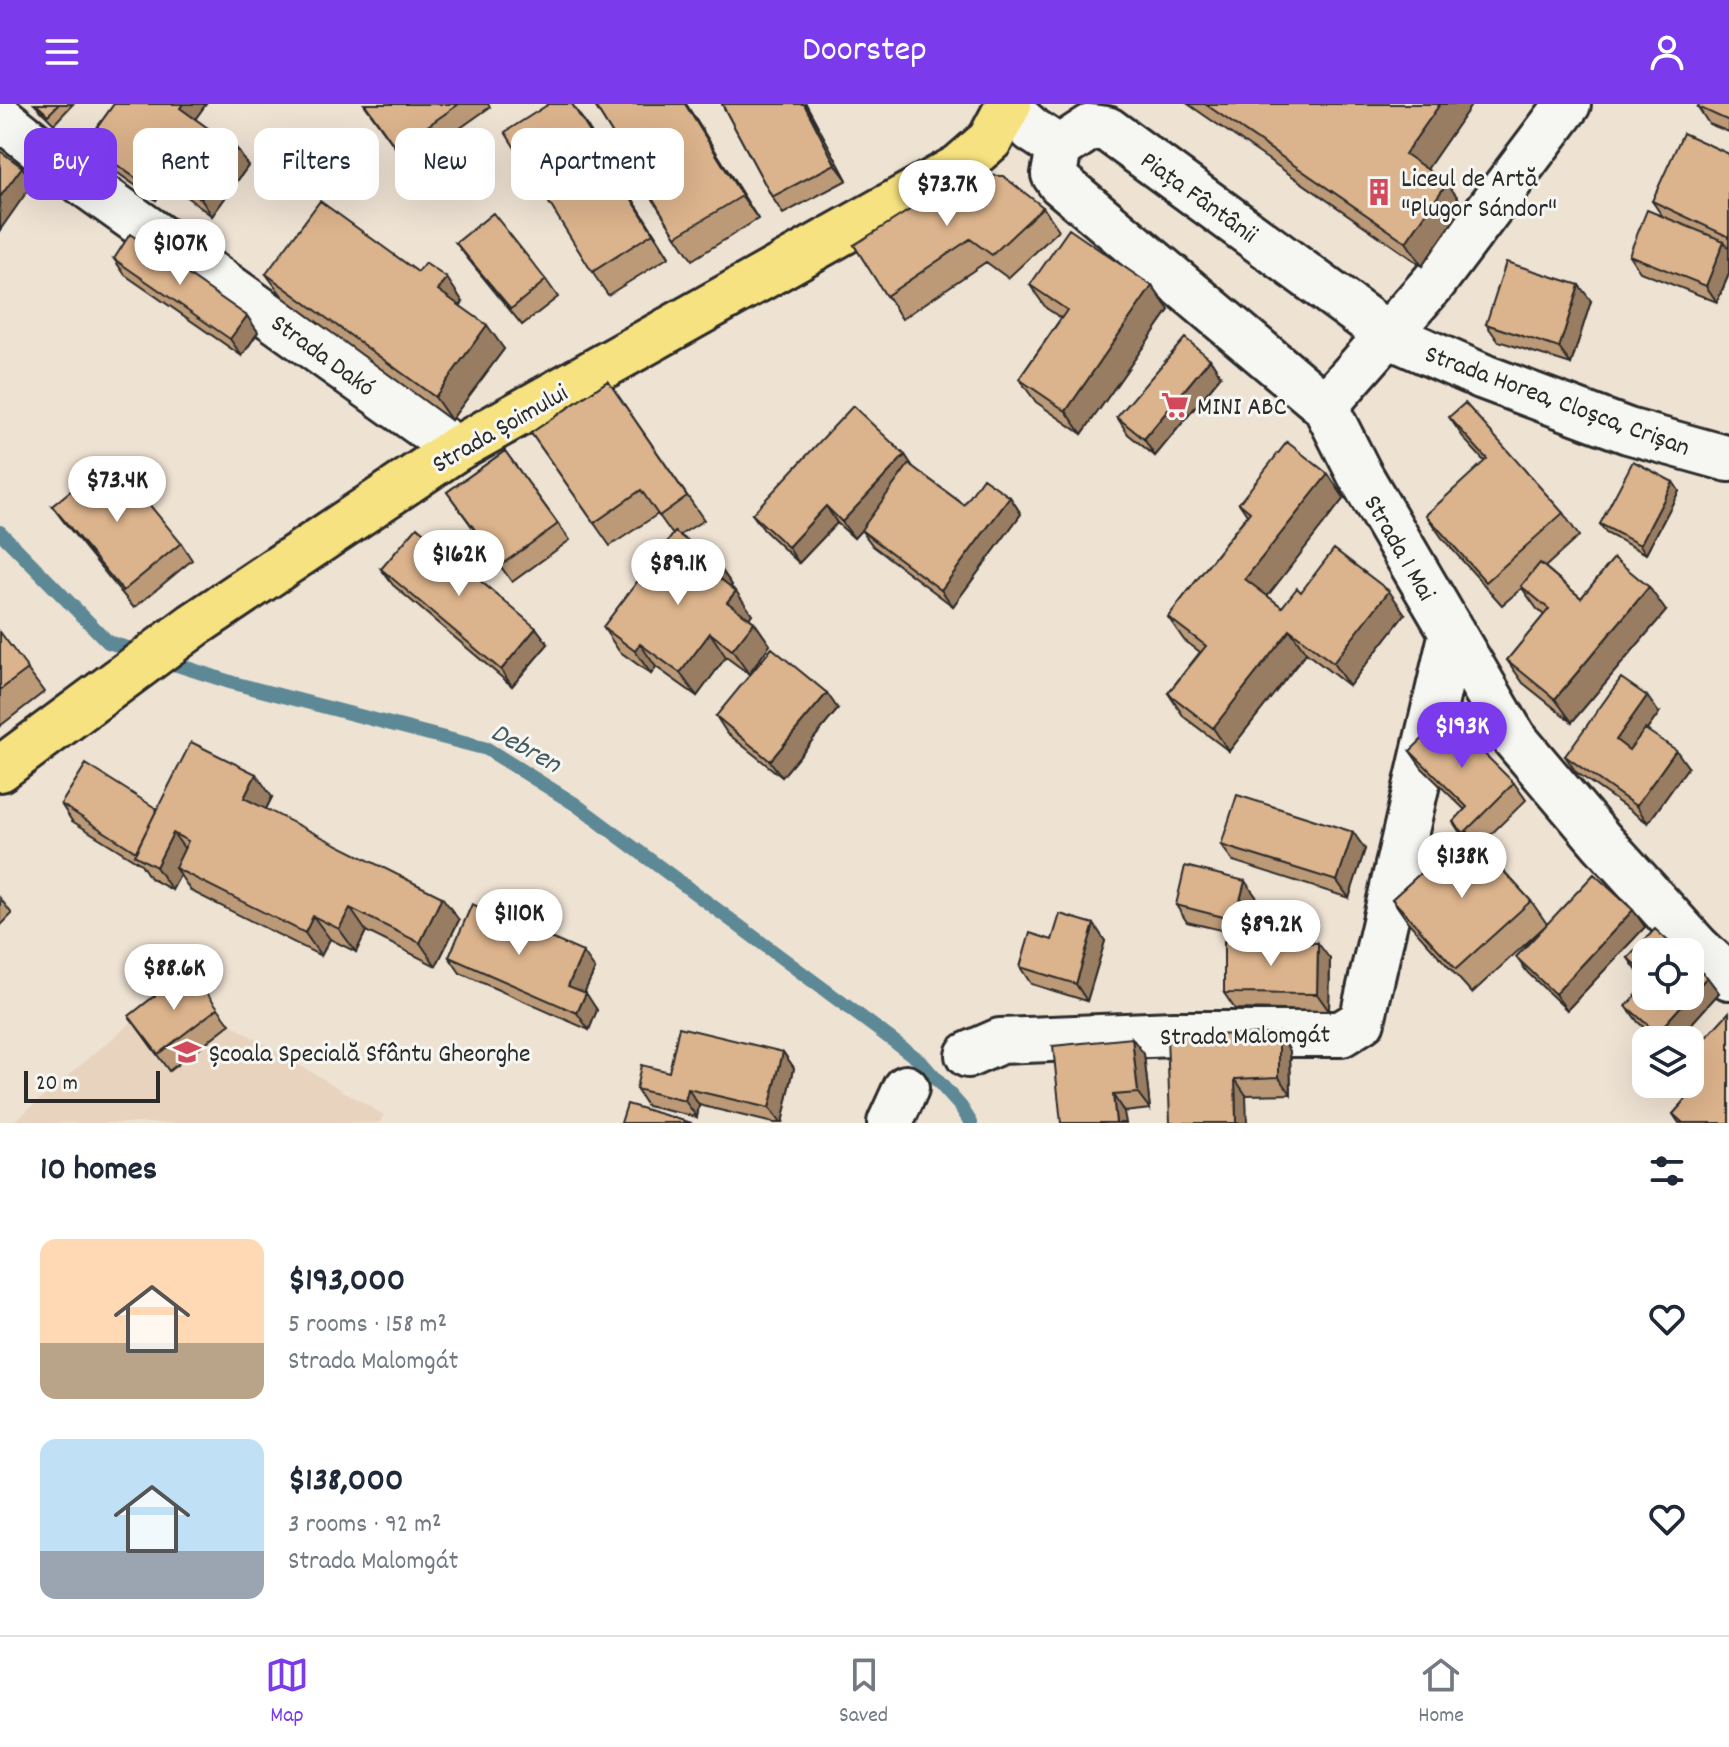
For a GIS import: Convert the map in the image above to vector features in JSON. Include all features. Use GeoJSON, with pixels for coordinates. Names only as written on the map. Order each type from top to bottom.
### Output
{"type":"FeatureCollection","features":[{"type":"Feature","properties":{"kind":"main road","name":"Strada Șoimului"},"geometry":{"type":"LineString","coordinates":[[0,769],[194,625],[456,449],[959,167],[990,140],[1009,107]]}},
{"type":"Feature","properties":{"kind":"street"},"geometry":{"type":"LineString","coordinates":[[1325,406],[1434,282],[1568,104]]}},
{"type":"Feature","properties":{"kind":"street"},"geometry":{"type":"LineString","coordinates":[[1009,107],[1032,130],[1059,148]]}},
{"type":"Feature","properties":{"kind":"street","name":"Strada Dakó"},"geometry":{"type":"LineString","coordinates":[[0,117],[82,182],[456,449]]}},
{"type":"Feature","properties":{"kind":"street","name":"Piața Fântânii"},"geometry":{"type":"LineString","coordinates":[[1059,148],[1091,127],[1107,129],[1388,335]]}},
{"type":"Feature","properties":{"kind":"street","name":"Strada 1 Mai"},"geometry":{"type":"LineString","coordinates":[[1059,148],[1054,174],[1060,183],[1325,406],[1360,475],[1514,738],[1603,843],[1697,947],[1729,977]]}},
{"type":"Feature","properties":{"kind":"street","name":"Strada Horea, Cloșca, Crișan"},"geometry":{"type":"LineString","coordinates":[[1388,335],[1484,377],[1628,431],[1729,459]]}},
{"type":"Feature","properties":{"kind":"street","name":"Strada Malomgát"},"geometry":{"type":"LineString","coordinates":[[968,1055],[1000,1041],[1174,1034],[1341,1034],[1362,1021],[1452,632]]}},
{"type":"Feature","properties":{"kind":"shaded area","name":"Școala Specială Sfântu Gheorghe"},"geometry":{"type":"Polygon","coordinates":[[[171,989],[384,1115],[379,1123],[12,1123],[171,989]]]}},
{"type":"Feature","properties":{"kind":"building"},"geometry":{"type":"Polygon","coordinates":[[[36,104],[59,104],[48,115],[36,104]]]}},
{"type":"Feature","properties":{"kind":"building"},"geometry":{"type":"Polygon","coordinates":[[[114,104],[183,104],[180,108],[208,128],[133,128],[133,176],[117,165],[117,128],[97,128],[114,104]]]}},
{"type":"Feature","properties":{"kind":"building"},"geometry":{"type":"Polygon","coordinates":[[[365,104],[459,104],[425,128],[395,128],[395,147],[365,104]]]}},
{"type":"Feature","properties":{"kind":"building"},"geometry":{"type":"Polygon","coordinates":[[[549,104],[572,104],[587,128],[511,128],[549,104]]]}},
{"type":"Feature","properties":{"kind":"building"},"geometry":{"type":"Polygon","coordinates":[[[594,104],[685,104],[742,196],[676,236],[654,200],[684,200],[684,128],[609,128],[594,104]]]}},
{"type":"Feature","properties":{"kind":"building"},"geometry":{"type":"Polygon","coordinates":[[[722,104],[804,104],[835,164],[772,197],[722,104]]]}},
{"type":"Feature","properties":{"kind":"building","name":"Liceul de Artă \"Plugor Sándor\""},"geometry":{"type":"Polygon","coordinates":[[[1205,104],[1440,104],[1405,154],[1447,183],[1406,242],[1205,104]]]}},
{"type":"Feature","properties":{"kind":"building"},"geometry":{"type":"Polygon","coordinates":[[[1699,104],[1729,104],[1729,121],[1698,107],[1699,104]]]}},
{"type":"Feature","properties":{"kind":"building"},"geometry":{"type":"Polygon","coordinates":[[[511,128],[511,142],[505,132],[511,128]]]}},
{"type":"Feature","properties":{"kind":"building"},"geometry":{"type":"Polygon","coordinates":[[[1683,133],[1729,154],[1729,237],[1652,201],[1683,133]]]}},
{"type":"Feature","properties":{"kind":"building"},"geometry":{"type":"Polygon","coordinates":[[[0,151],[22,167],[0,197],[0,151]]]}},
{"type":"Feature","properties":{"kind":"building"},"geometry":{"type":"Polygon","coordinates":[[[965,175],[1003,176],[1043,207],[992,255],[970,239],[886,296],[854,245],[965,175]]]}},
{"type":"Feature","properties":{"kind":"building"},"geometry":{"type":"Polygon","coordinates":[[[547,200],[632,200],[653,233],[592,272],[547,200]]]}},
{"type":"Feature","properties":{"kind":"building"},"geometry":{"type":"Polygon","coordinates":[[[320,201],[418,272],[425,263],[447,278],[438,290],[487,325],[435,397],[266,274],[320,201]]]}},
{"type":"Feature","properties":{"kind":"building"},"geometry":{"type":"Polygon","coordinates":[[[1647,210],[1724,241],[1706,286],[1629,255],[1647,210]]]}},
{"type":"Feature","properties":{"kind":"building"},"geometry":{"type":"Polygon","coordinates":[[[493,213],[546,280],[511,309],[456,243],[493,213]]]}},
{"type":"Feature","properties":{"kind":"building"},"geometry":{"type":"Polygon","coordinates":[[[1069,229],[1152,286],[1066,411],[1019,379],[1067,310],[1030,285],[1069,229]]]}},
{"type":"Feature","properties":{"kind":"building"},"geometry":{"type":"Polygon","coordinates":[[[130,234],[247,316],[230,339],[114,259],[130,234]]]}},
{"type":"Feature","properties":{"kind":"building"},"geometry":{"type":"Polygon","coordinates":[[[1506,262],[1579,285],[1559,348],[1486,324],[1506,262]]]}},
{"type":"Feature","properties":{"kind":"building"},"geometry":{"type":"Polygon","coordinates":[[[1185,338],[1210,359],[1144,439],[1117,417],[1185,338]]]}},
{"type":"Feature","properties":{"kind":"building"},"geometry":{"type":"Polygon","coordinates":[[[608,381],[687,496],[659,516],[641,490],[594,523],[531,433],[608,381]]]}},
{"type":"Feature","properties":{"kind":"building"},"geometry":{"type":"Polygon","coordinates":[[[1465,403],[1563,513],[1486,582],[1426,515],[1487,459],[1449,417],[1465,403]]]}},
{"type":"Feature","properties":{"kind":"building"},"geometry":{"type":"Polygon","coordinates":[[[853,406],[905,455],[842,522],[826,506],[788,547],[752,514],[853,406]]]}},
{"type":"Feature","properties":{"kind":"building"},"geometry":{"type":"Polygon","coordinates":[[[1287,442],[1328,474],[1245,579],[1282,607],[1297,588],[1301,592],[1334,549],[1389,591],[1333,663],[1290,630],[1213,728],[1168,693],[1206,646],[1168,617],[1250,512],[1239,503],[1287,442]]]}},
{"type":"Feature","properties":{"kind":"building"},"geometry":{"type":"Polygon","coordinates":[[[505,451],[558,524],[501,565],[447,492],[505,451]]]}},
{"type":"Feature","properties":{"kind":"building"},"geometry":{"type":"Polygon","coordinates":[[[111,458],[181,543],[123,591],[52,506],[111,458]]]}},
{"type":"Feature","properties":{"kind":"building"},"geometry":{"type":"Polygon","coordinates":[[[1633,461],[1673,482],[1640,545],[1600,524],[1633,461]]]}},
{"type":"Feature","properties":{"kind":"building"},"geometry":{"type":"Polygon","coordinates":[[[909,464],[964,505],[983,478],[1010,497],[941,590],[861,530],[909,464]]]}},
{"type":"Feature","properties":{"kind":"building"},"geometry":{"type":"Polygon","coordinates":[[[417,527],[536,628],[501,670],[381,569],[417,527]]]}},
{"type":"Feature","properties":{"kind":"building"},"geometry":{"type":"Polygon","coordinates":[[[675,532],[716,562],[709,570],[736,591],[727,602],[754,622],[732,650],[710,633],[680,673],[640,644],[635,651],[603,627],[675,532]]]}},
{"type":"Feature","properties":{"kind":"building"},"geometry":{"type":"Polygon","coordinates":[[[1614,558],[1649,587],[1555,699],[1507,660],[1549,609],[1521,586],[1540,563],[1581,598],[1614,558]]]}},
{"type":"Feature","properties":{"kind":"building"},"geometry":{"type":"Polygon","coordinates":[[[0,632],[28,669],[0,690],[0,632]]]}},
{"type":"Feature","properties":{"kind":"building"},"geometry":{"type":"Polygon","coordinates":[[[772,648],[827,693],[770,761],[716,716],[772,648]]]}},
{"type":"Feature","properties":{"kind":"building"},"geometry":{"type":"Polygon","coordinates":[[[1621,678],[1647,696],[1616,740],[1629,750],[1645,729],[1676,750],[1636,806],[1565,756],[1621,678]]]}},
{"type":"Feature","properties":{"kind":"building"},"geometry":{"type":"Polygon","coordinates":[[[1446,716],[1514,783],[1464,833],[1453,822],[1467,807],[1410,751],[1446,716]]]}},
{"type":"Feature","properties":{"kind":"building"},"geometry":{"type":"Polygon","coordinates":[[[191,742],[256,774],[244,798],[442,897],[420,943],[350,908],[339,929],[313,916],[305,933],[175,868],[188,841],[173,833],[156,867],[134,855],[191,742]]]}},
{"type":"Feature","properties":{"kind":"building"},"geometry":{"type":"Polygon","coordinates":[[[86,764],[157,809],[136,852],[61,804],[86,764]]]}},
{"type":"Feature","properties":{"kind":"building"},"geometry":{"type":"Polygon","coordinates":[[[1237,795],[1353,832],[1337,881],[1221,845],[1237,795]]]}},
{"type":"Feature","properties":{"kind":"building"},"geometry":{"type":"Polygon","coordinates":[[[1467,831],[1531,901],[1456,969],[1392,899],[1467,831]]]}},
{"type":"Feature","properties":{"kind":"building"},"geometry":{"type":"Polygon","coordinates":[[[1185,866],[1245,881],[1235,920],[1176,905],[1185,866]]]}},
{"type":"Feature","properties":{"kind":"building"},"geometry":{"type":"Polygon","coordinates":[[[1594,874],[1633,910],[1555,994],[1516,957],[1594,874]]]}},
{"type":"Feature","properties":{"kind":"building"},"geometry":{"type":"Polygon","coordinates":[[[472,904],[583,952],[568,986],[586,993],[577,1013],[449,957],[472,904]]]}},
{"type":"Feature","properties":{"kind":"building"},"geometry":{"type":"Polygon","coordinates":[[[1060,914],[1094,924],[1076,984],[1020,967],[1030,933],[1052,940],[1060,914]]]}},
{"type":"Feature","properties":{"kind":"building"},"geometry":{"type":"Polygon","coordinates":[[[1655,929],[1665,938],[1647,938],[1655,929]]]}},
{"type":"Feature","properties":{"kind":"building"},"geometry":{"type":"Polygon","coordinates":[[[1224,941],[1318,943],[1317,994],[1224,993],[1224,941]]]}},
{"type":"Feature","properties":{"kind":"building"},"geometry":{"type":"Polygon","coordinates":[[[189,969],[218,1008],[158,1054],[129,1016],[189,969]]]}},
{"type":"Feature","properties":{"kind":"building"},"geometry":{"type":"Polygon","coordinates":[[[1632,999],[1632,1010],[1678,1010],[1663,1026],[1649,1026],[1626,1006],[1632,999]]]}},
{"type":"Feature","properties":{"kind":"building"},"geometry":{"type":"Polygon","coordinates":[[[1729,1012],[1729,1123],[1683,1123],[1673,1114],[1687,1098],[1704,1098],[1704,1040],[1729,1012]]]}},
{"type":"Feature","properties":{"kind":"building"},"geometry":{"type":"Polygon","coordinates":[[[679,1027],[783,1052],[769,1108],[688,1089],[685,1101],[636,1089],[641,1065],[669,1072],[679,1027]]]}},
{"type":"Feature","properties":{"kind":"building"},"geometry":{"type":"Polygon","coordinates":[[[1279,1034],[1279,1077],[1235,1079],[1236,1123],[1170,1123],[1167,1035],[1279,1034]]]}},
{"type":"Feature","properties":{"kind":"building"},"geometry":{"type":"Polygon","coordinates":[[[1132,1038],[1138,1093],[1113,1095],[1116,1123],[1061,1123],[1053,1046],[1132,1038]]]}},
{"type":"Feature","properties":{"kind":"building"},"geometry":{"type":"Polygon","coordinates":[[[627,1104],[692,1123],[621,1123],[627,1104]]]}},
{"type":"Feature","properties":{"kind":"waterway","name":"Debren"},"geometry":{"type":"LineString","coordinates":[[0,532],[108,642],[143,653]]}},
{"type":"Feature","properties":{"kind":"waterway","name":"Debren"},"geometry":{"type":"LineString","coordinates":[[162,660],[233,683],[487,749],[575,804],[919,1060],[961,1107],[971,1123]]}},
{"type":"Feature","properties":{"kind":"place","name":"Liceul de Artă \"Plugor Sándor\""},"geometry":{"type":"Point","coordinates":[1379,192]}},
{"type":"Feature","properties":{"kind":"place","name":"MINI ABC"},"geometry":{"type":"Point","coordinates":[1175,405]}},
{"type":"Feature","properties":{"kind":"place","name":"Școala Specială Sfântu Gheorghe"},"geometry":{"type":"Point","coordinates":[187,1052]}}]}
